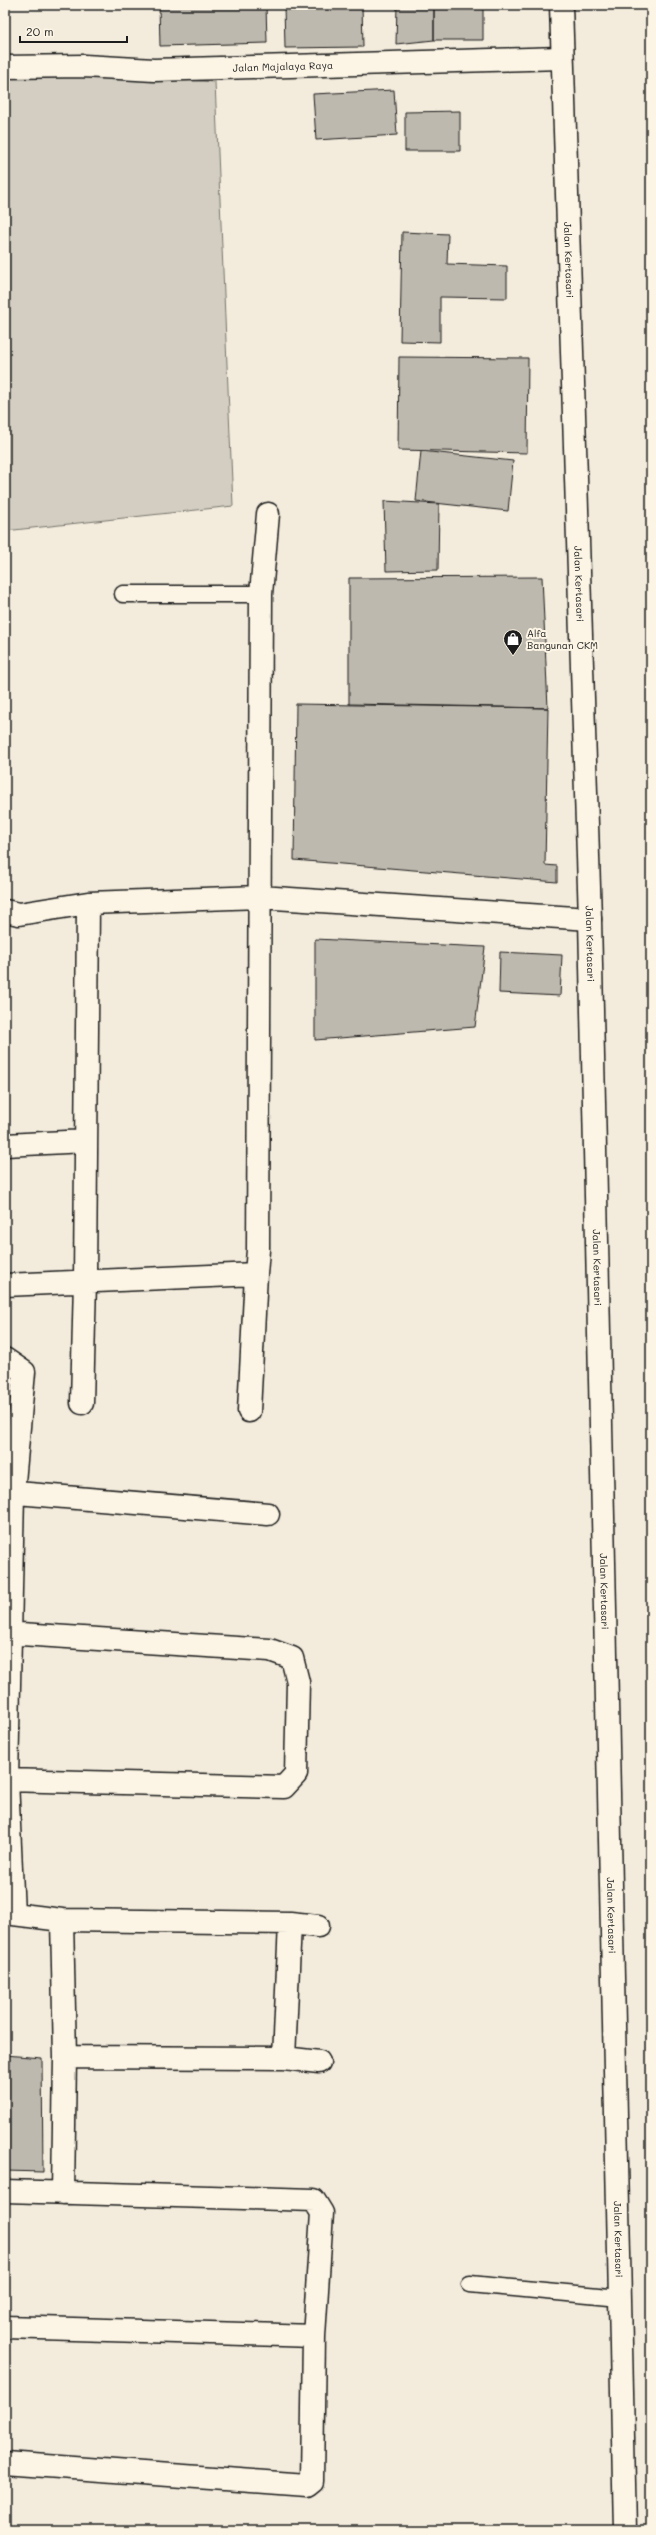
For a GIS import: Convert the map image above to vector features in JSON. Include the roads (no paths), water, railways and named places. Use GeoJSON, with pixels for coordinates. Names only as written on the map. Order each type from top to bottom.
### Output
{"type":"FeatureCollection","features":[{"type":"Feature","properties":{"kind":"street","name":"Jalan Kertasari"},"geometry":{"type":"LineString","coordinates":[[561,5],[590,919],[625,2530]]}},
{"type":"Feature","properties":{"kind":"street","name":"Jalan Majalaya Raya"},"geometry":{"type":"LineString","coordinates":[[5,67],[84,66],[161,70],[562,58]]}},
{"type":"Feature","properties":{"kind":"street"},"geometry":{"type":"LineString","coordinates":[[249,1411],[258,1250],[261,594],[268,514]]}},
{"type":"Feature","properties":{"kind":"street"},"geometry":{"type":"LineString","coordinates":[[5,911],[19,914],[88,903],[260,897],[590,919]]}},
{"type":"Feature","properties":{"kind":"street"},"geometry":{"type":"LineString","coordinates":[[82,1403],[85,1280],[88,903]]}},
{"type":"Feature","properties":{"kind":"street"},"geometry":{"type":"LineString","coordinates":[[5,1145],[86,1141]]}},
{"type":"Feature","properties":{"kind":"street"},"geometry":{"type":"LineString","coordinates":[[5,1285],[85,1280],[256,1274]]}},
{"type":"Feature","properties":{"kind":"street"},"geometry":{"type":"LineString","coordinates":[[5,1359],[24,1372],[9,1492],[6,1780],[9,1914],[62,1920],[290,1923],[318,1926]]}},
{"type":"Feature","properties":{"kind":"street"},"geometry":{"type":"LineString","coordinates":[[9,1492],[268,1514]]}},
{"type":"Feature","properties":{"kind":"street"},"geometry":{"type":"LineString","coordinates":[[6,1780],[284,1787],[296,1774],[298,1682],[292,1658],[270,1650],[8,1633]]}},
{"type":"Feature","properties":{"kind":"street"},"geometry":{"type":"LineString","coordinates":[[62,1920],[65,2057],[63,2194]]}},
{"type":"Feature","properties":{"kind":"street"},"geometry":{"type":"LineString","coordinates":[[284,2058],[290,1923]]}},
{"type":"Feature","properties":{"kind":"street"},"geometry":{"type":"LineString","coordinates":[[65,2057],[284,2058],[319,2062]]}},
{"type":"Feature","properties":{"kind":"street"},"geometry":{"type":"LineString","coordinates":[[5,2191],[63,2194],[314,2200],[322,2213],[314,2336],[312,2481],[307,2485],[5,2463]]}},
{"type":"Feature","properties":{"kind":"street"},"geometry":{"type":"LineString","coordinates":[[5,2326],[314,2336]]}},
{"type":"Feature","properties":{"kind":"lane"},"geometry":{"type":"LineString","coordinates":[[123,594],[261,594]]}},
{"type":"Feature","properties":{"kind":"lane"},"geometry":{"type":"LineString","coordinates":[[470,2284],[620,2298]]}},
{"type":"Feature","properties":{"kind":"place","name":"Alfa Bangunan CKM"},"geometry":{"type":"Point","coordinates":[513,656]}}]}
